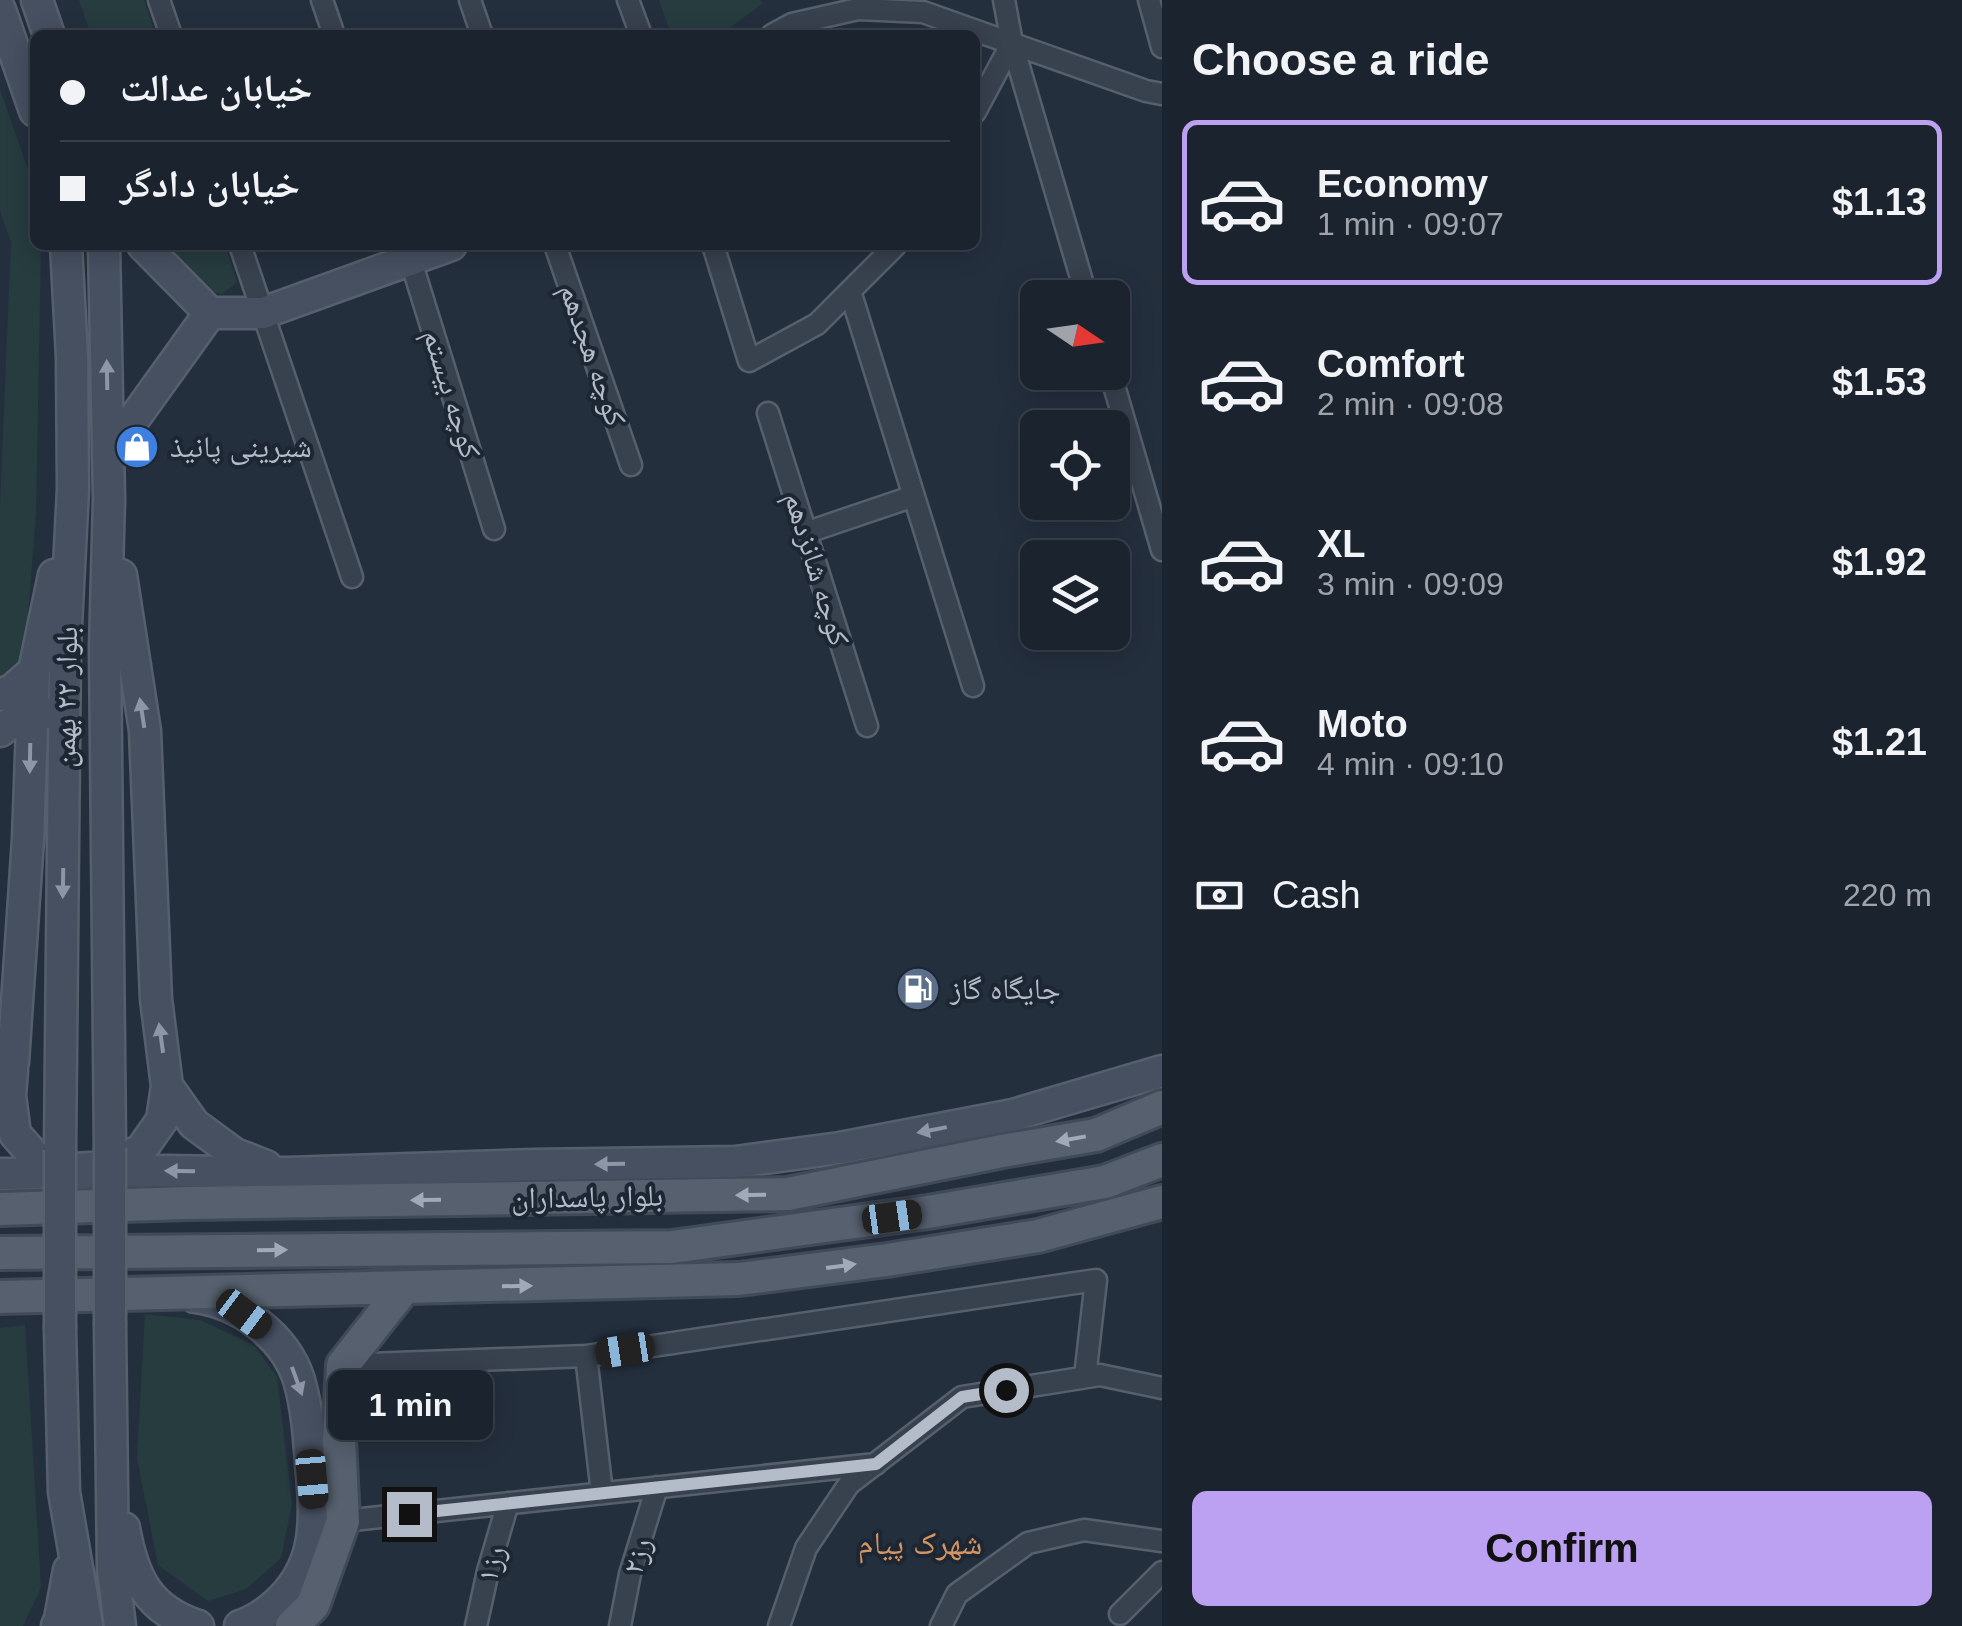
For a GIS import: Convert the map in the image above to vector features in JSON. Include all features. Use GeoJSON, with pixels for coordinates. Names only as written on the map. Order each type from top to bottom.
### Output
{"type":"FeatureCollection","features":[{"type":"Feature","properties":{"kind":"main road"},"geometry":{"type":"LineString","coordinates":[[38,0],[47,30]]}},
{"type":"Feature","properties":{"kind":"main road"},"geometry":{"type":"LineString","coordinates":[[0,10],[30,97]]}},
{"type":"Feature","properties":{"kind":"main road","name":"بلوار ۲۲ بهمن"},"geometry":{"type":"LineString","coordinates":[[64,1492],[60,1150],[65,645],[72,489],[72,356],[66,250]]}},
{"type":"Feature","properties":{"kind":"main road","name":"بلوار ۲۲ بهمن"},"geometry":{"type":"LineString","coordinates":[[104,250],[109,498],[105,648],[111,1450]]}},
{"type":"Feature","properties":{"kind":"main road"},"geometry":{"type":"LineString","coordinates":[[147,250],[210,313],[263,313],[409,252]]}},
{"type":"Feature","properties":{"kind":"main road"},"geometry":{"type":"LineString","coordinates":[[108,455],[210,313]]}},
{"type":"Feature","properties":{"kind":"main road"},"geometry":{"type":"LineString","coordinates":[[72,489],[34,670],[28,839],[6,1076],[15,1134],[39,1161],[74,1169],[107,1167],[141,1150],[162,1120],[167,1086],[156,998],[145,731],[109,498]]}},
{"type":"Feature","properties":{"kind":"main road"},"geometry":{"type":"LineString","coordinates":[[0,695],[12,690],[34,670]]}},
{"type":"Feature","properties":{"kind":"main road"},"geometry":{"type":"LineString","coordinates":[[0,731],[31,713],[50,713],[65,727]]}},
{"type":"Feature","properties":{"kind":"main road"},"geometry":{"type":"LineString","coordinates":[[0,826],[28,839]]}},
{"type":"Feature","properties":{"kind":"main road"},"geometry":{"type":"LineString","coordinates":[[0,1174],[288,1173],[735,1162],[840,1148],[1013,1115],[1162,1070]]}},
{"type":"Feature","properties":{"kind":"main road"},"geometry":{"type":"LineString","coordinates":[[167,1086],[194,1124],[235,1154],[288,1173]]}},
{"type":"Feature","properties":{"kind":"main road","name":"بلوار پاسداران"},"geometry":{"type":"LineString","coordinates":[[0,1209],[788,1194],[1096,1135],[1162,1107]]}},
{"type":"Feature","properties":{"kind":"main road","name":"بلوار پاسداران"},"geometry":{"type":"LineString","coordinates":[[0,1253],[672,1247],[928,1212],[1104,1182],[1162,1160]]}},
{"type":"Feature","properties":{"kind":"main road"},"geometry":{"type":"LineString","coordinates":[[1090,1221],[1162,1170]]}},
{"type":"Feature","properties":{"kind":"main road"},"geometry":{"type":"LineString","coordinates":[[0,1298],[739,1280],[1022,1238],[1162,1202]]}},
{"type":"Feature","properties":{"kind":"main road"},"geometry":{"type":"LineString","coordinates":[[672,1247],[739,1280]]}},
{"type":"Feature","properties":{"kind":"main road"},"geometry":{"type":"LineString","coordinates":[[307,1619],[343,1521],[339,1440],[343,1365],[403,1289]]}},
{"type":"Feature","properties":{"kind":"main road"},"geometry":{"type":"LineString","coordinates":[[168,1294],[216,1300],[267,1331],[298,1377],[307,1416],[316,1510],[314,1537],[304,1570],[286,1596],[252,1623],[240,1626]]}},
{"type":"Feature","properties":{"kind":"main road"},"geometry":{"type":"LineString","coordinates":[[111,1450],[113,1570],[120,1626]]}},
{"type":"Feature","properties":{"kind":"main road"},"geometry":{"type":"LineString","coordinates":[[111,1450],[129,1555],[144,1588],[160,1608],[198,1626]]}},
{"type":"Feature","properties":{"kind":"main road"},"geometry":{"type":"LineString","coordinates":[[57,1626],[69,1569],[64,1492]]}},
{"type":"Feature","properties":{"kind":"main road"},"geometry":{"type":"LineString","coordinates":[[64,1492],[87,1626]]}},
{"type":"Feature","properties":{"kind":"street"},"geometry":{"type":"LineString","coordinates":[[159,0],[169,30]]}},
{"type":"Feature","properties":{"kind":"street"},"geometry":{"type":"LineString","coordinates":[[322,0],[332,30]]}},
{"type":"Feature","properties":{"kind":"street"},"geometry":{"type":"LineString","coordinates":[[470,0],[480,30]]}},
{"type":"Feature","properties":{"kind":"street"},"geometry":{"type":"LineString","coordinates":[[628,0],[639,30]]}},
{"type":"Feature","properties":{"kind":"street"},"geometry":{"type":"LineString","coordinates":[[1004,0],[1012,44],[1083,280]]}},
{"type":"Feature","properties":{"kind":"street"},"geometry":{"type":"LineString","coordinates":[[1148,0],[1162,47]]}},
{"type":"Feature","properties":{"kind":"street"},"geometry":{"type":"LineString","coordinates":[[781,30],[858,9],[924,12],[974,30]]}},
{"type":"Feature","properties":{"kind":"street"},"geometry":{"type":"LineString","coordinates":[[980,32],[1162,94]]}},
{"type":"Feature","properties":{"kind":"street"},"geometry":{"type":"LineString","coordinates":[[980,103],[1012,44]]}},
{"type":"Feature","properties":{"kind":"street"},"geometry":{"type":"LineString","coordinates":[[242,250],[352,576]]}},
{"type":"Feature","properties":{"kind":"street","name":"کوچه هجدهم"},"geometry":{"type":"LineString","coordinates":[[557,250],[631,465]]}},
{"type":"Feature","properties":{"kind":"street"},"geometry":{"type":"LineString","coordinates":[[715,250],[750,361],[817,324],[891,250]]}},
{"type":"Feature","properties":{"kind":"street","name":"کوچه بیستم"},"geometry":{"type":"LineString","coordinates":[[409,252],[494,529]]}},
{"type":"Feature","properties":{"kind":"street"},"geometry":{"type":"LineString","coordinates":[[850,291],[973,686]]}},
{"type":"Feature","properties":{"kind":"street"},"geometry":{"type":"LineString","coordinates":[[1115,390],[1162,550]]}},
{"type":"Feature","properties":{"kind":"street","name":"کوچه شانزدهم"},"geometry":{"type":"LineString","coordinates":[[768,413],[867,726]]}},
{"type":"Feature","properties":{"kind":"street"},"geometry":{"type":"LineString","coordinates":[[806,533],[914,496]]}},
{"type":"Feature","properties":{"kind":"street"},"geometry":{"type":"LineString","coordinates":[[343,1365],[586,1356],[1096,1280],[1085,1378]]}},
{"type":"Feature","properties":{"kind":"street"},"geometry":{"type":"LineString","coordinates":[[586,1356],[602,1493]]}},
{"type":"Feature","properties":{"kind":"street"},"geometry":{"type":"LineString","coordinates":[[779,1626],[806,1548],[849,1484],[962,1397],[1100,1375],[1162,1388]]}},
{"type":"Feature","properties":{"kind":"street"},"geometry":{"type":"LineString","coordinates":[[343,1521],[876,1464]]}},
{"type":"Feature","properties":{"kind":"street","name":"رز۲"},"geometry":{"type":"LineString","coordinates":[[620,1626],[630,1574],[657,1487]]}},
{"type":"Feature","properties":{"kind":"street","name":"رز۱"},"geometry":{"type":"LineString","coordinates":[[476,1626],[508,1503]]}},
{"type":"Feature","properties":{"kind":"street"},"geometry":{"type":"LineString","coordinates":[[941,1626],[956,1594],[1028,1543],[1084,1530],[1162,1541]]}},
{"type":"Feature","properties":{"kind":"street"},"geometry":{"type":"LineString","coordinates":[[304,1570],[307,1619]]}},
{"type":"Feature","properties":{"kind":"street"},"geometry":{"type":"LineString","coordinates":[[1120,1614],[1162,1572]]}},
{"type":"Feature","properties":{"kind":"green space"},"geometry":{"type":"Polygon","coordinates":[[[79,0],[144,0],[154,30],[89,30],[79,0]]]}},
{"type":"Feature","properties":{"kind":"green space"},"geometry":{"type":"Polygon","coordinates":[[[659,0],[760,0],[762,4],[727,30],[669,30],[659,0]]]}},
{"type":"Feature","properties":{"kind":"green space"},"geometry":{"type":"Polygon","coordinates":[[[0,89],[30,176],[30,250],[41,250],[36,513],[25,654],[0,679],[0,505],[11,242],[0,211],[0,89]]]}},
{"type":"Feature","properties":{"kind":"green space"},"geometry":{"type":"Polygon","coordinates":[[[158,250],[227,250],[237,282],[222,294],[199,290],[158,250]]]}},
{"type":"Feature","properties":{"kind":"green space"},"geometry":{"type":"Polygon","coordinates":[[[145,1314],[200,1320],[254,1345],[277,1377],[292,1504],[281,1558],[246,1589],[208,1601],[158,1565],[137,1458],[145,1314]]]}},
{"type":"Feature","properties":{"kind":"green space"},"geometry":{"type":"Polygon","coordinates":[[[25,1325],[41,1587],[23,1626],[0,1626],[0,1328],[25,1325]]]}},
{"type":"Feature","properties":{"kind":"place","name":"شیرینی پانیذ"},"geometry":{"type":"Point","coordinates":[137,447]}},
{"type":"Feature","properties":{"kind":"place","name":"جایگاه گاز"},"geometry":{"type":"Point","coordinates":[918,989]}},
{"type":"Feature","properties":{"kind":"district","name":"شهرک پیام"},"geometry":{"type":"Point","coordinates":[920,1543]}},
{"type":"Feature","properties":{"kind":"route"},"geometry":{"type":"LineString","coordinates":[[409,1514],[876,1464],[962,1397],[1006,1390]]}}]}
